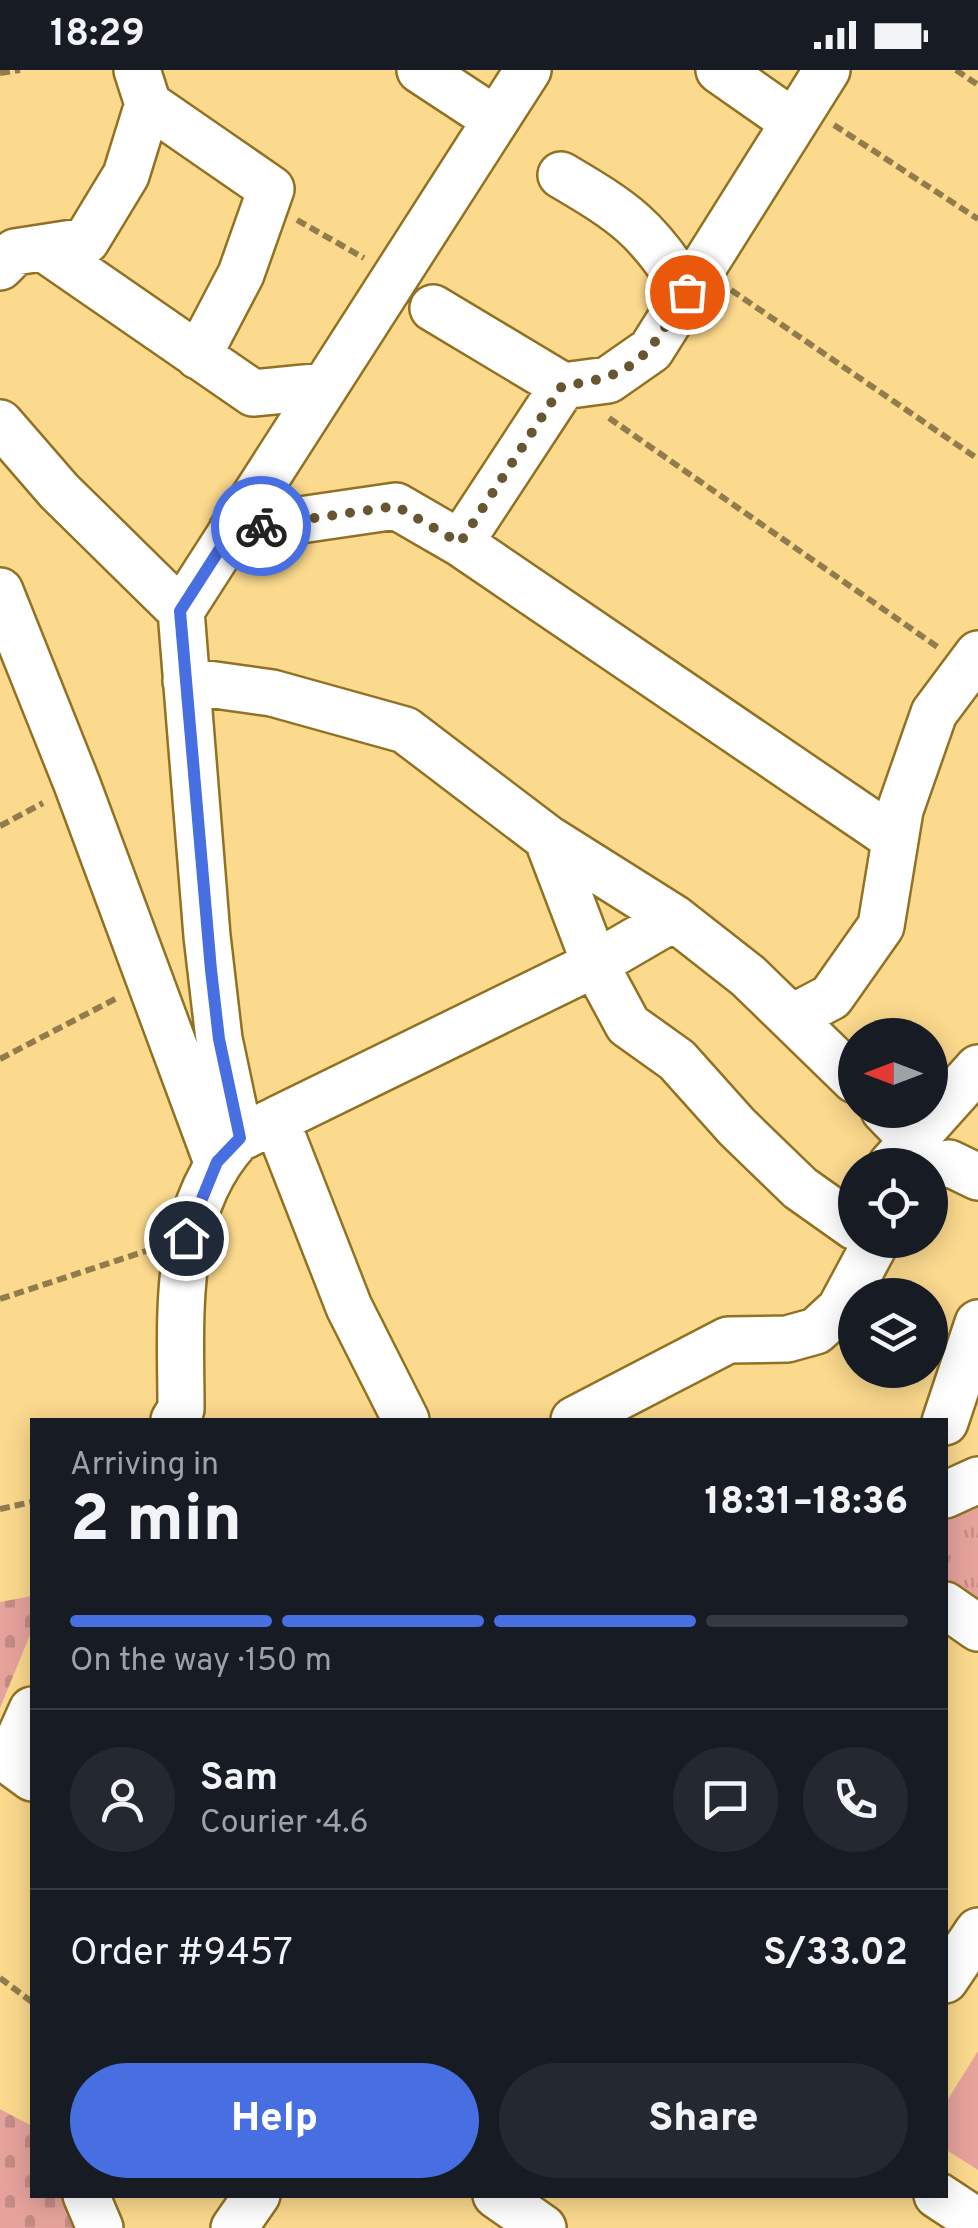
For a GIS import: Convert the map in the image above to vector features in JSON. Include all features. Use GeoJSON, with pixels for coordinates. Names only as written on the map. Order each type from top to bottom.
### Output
{"type":"FeatureCollection","features":[{"type":"Feature","properties":{"kind":"street"},"geometry":{"type":"LineString","coordinates":[[420,70],[496,120]]}},
{"type":"Feature","properties":{"kind":"street"},"geometry":{"type":"LineString","coordinates":[[244,1140],[219,1039],[180,611],[528,70]]}},
{"type":"Feature","properties":{"kind":"street"},"geometry":{"type":"LineString","coordinates":[[433,308],[562,386],[608,380],[651,350],[808,99],[719,70]]}},
{"type":"Feature","properties":{"kind":"street"},"geometry":{"type":"LineString","coordinates":[[0,267],[15,252],[86,241],[126,176],[143,87],[271,189],[241,274],[198,356]]}},
{"type":"Feature","properties":{"kind":"street"},"geometry":{"type":"LineString","coordinates":[[561,175],[626,213],[694,280]]}},
{"type":"Feature","properties":{"kind":"street"},"geometry":{"type":"LineString","coordinates":[[46,250],[252,393],[325,386]]}},
{"type":"Feature","properties":{"kind":"street"},"geometry":{"type":"LineString","coordinates":[[460,543],[562,386]]}},
{"type":"Feature","properties":{"kind":"street"},"geometry":{"type":"LineString","coordinates":[[0,423],[58,492],[180,611]]}},
{"type":"Feature","properties":{"kind":"street"},"geometry":{"type":"LineString","coordinates":[[232,530],[396,506],[460,543],[895,839]]}},
{"type":"Feature","properties":{"kind":"street"},"geometry":{"type":"LineString","coordinates":[[0,591],[78,784],[147,982],[349,1307],[405,1418]]}},
{"type":"Feature","properties":{"kind":"street"},"geometry":{"type":"LineString","coordinates":[[793,1017],[832,998],[881,926],[900,810],[934,713],[973,661]]}},
{"type":"Feature","properties":{"kind":"street"},"geometry":{"type":"LineString","coordinates":[[186,681],[272,694],[405,730],[547,838],[674,918],[793,1017],[838,1063]]}},
{"type":"Feature","properties":{"kind":"street"},"geometry":{"type":"LineString","coordinates":[[547,838],[595,964],[628,1025],[677,1060],[736,1127],[800,1188],[838,1212]]}},
{"type":"Feature","properties":{"kind":"street"},"geometry":{"type":"LineString","coordinates":[[181,1416],[186,1238],[244,1140],[595,964],[674,918]]}},
{"type":"Feature","properties":{"kind":"street"},"geometry":{"type":"LineString","coordinates":[[978,1068],[905,1146],[978,1178]]}},
{"type":"Feature","properties":{"kind":"street"},"geometry":{"type":"LineString","coordinates":[[578,1418],[728,1340],[787,1339],[816,1331],[840,1309],[854,1258]]}},
{"type":"Feature","properties":{"kind":"street"},"geometry":{"type":"LineString","coordinates":[[946,1418],[978,1323]]}},
{"type":"Feature","properties":{"kind":"street"},"geometry":{"type":"LineString","coordinates":[[948,1494],[978,1480]]}},
{"type":"Feature","properties":{"kind":"street"},"geometry":{"type":"LineString","coordinates":[[948,1608],[978,1628]]}},
{"type":"Feature","properties":{"kind":"street"},"geometry":{"type":"LineString","coordinates":[[14,1773],[30,1717]]}},
{"type":"Feature","properties":{"kind":"street"},"geometry":{"type":"LineString","coordinates":[[948,1911],[978,1931],[948,1976]]}},
{"type":"Feature","properties":{"kind":"street"},"geometry":{"type":"LineString","coordinates":[[87,2198],[100,2228]]}},
{"type":"Feature","properties":{"kind":"street"},"geometry":{"type":"LineString","coordinates":[[234,2228],[255,2198]]}},
{"type":"Feature","properties":{"kind":"street"},"geometry":{"type":"LineString","coordinates":[[500,2198],[543,2228]]}},
{"type":"Feature","properties":{"kind":"street"},"geometry":{"type":"LineString","coordinates":[[942,2198],[978,2222]]}},
{"type":"Feature","properties":{"kind":"path"},"geometry":{"type":"LineString","coordinates":[[0,74],[20,70]]}},
{"type":"Feature","properties":{"kind":"path"},"geometry":{"type":"LineString","coordinates":[[956,70],[978,84]]}},
{"type":"Feature","properties":{"kind":"path"},"geometry":{"type":"LineString","coordinates":[[808,99],[978,219]]}},
{"type":"Feature","properties":{"kind":"path"},"geometry":{"type":"LineString","coordinates":[[271,189],[284,212],[396,276]]}},
{"type":"Feature","properties":{"kind":"path"},"geometry":{"type":"LineString","coordinates":[[694,280],[978,458]]}},
{"type":"Feature","properties":{"kind":"path"},"geometry":{"type":"LineString","coordinates":[[562,386],[973,661]]}},
{"type":"Feature","properties":{"kind":"path"},"geometry":{"type":"LineString","coordinates":[[0,826],[78,784]]}},
{"type":"Feature","properties":{"kind":"path"},"geometry":{"type":"LineString","coordinates":[[0,1059],[147,982]]}},
{"type":"Feature","properties":{"kind":"path"},"geometry":{"type":"LineString","coordinates":[[0,1299],[186,1238]]}},
{"type":"Feature","properties":{"kind":"path"},"geometry":{"type":"LineString","coordinates":[[0,1509],[30,1502]]}},
{"type":"Feature","properties":{"kind":"path"},"geometry":{"type":"LineString","coordinates":[[0,1978],[30,2000]]}},
{"type":"Feature","properties":{"kind":"green space"},"geometry":{"type":"Polygon","coordinates":[[[978,1504],[978,1613],[948,1593],[948,1518],[978,1504]]]}},
{"type":"Feature","properties":{"kind":"green space"},"geometry":{"type":"Polygon","coordinates":[[[30,1596],[30,1635],[0,1708],[0,1602],[30,1596]]]}},
{"type":"Feature","properties":{"kind":"green space"},"geometry":{"type":"Polygon","coordinates":[[[978,2051],[978,2170],[948,2151],[948,2099],[978,2051]]]}},
{"type":"Feature","properties":{"kind":"green space"},"geometry":{"type":"Polygon","coordinates":[[[0,2109],[30,2125],[30,2198],[76,2198],[90,2228],[0,2228],[0,2109]]]}},
{"type":"Feature","properties":{"kind":"way so far"},"geometry":{"type":"LineString","coordinates":[[261,526],[396,506],[460,543],[562,386],[608,380],[651,350],[687,292]]}},
{"type":"Feature","properties":{"kind":"route"},"geometry":{"type":"LineString","coordinates":[[186,1238],[217,1162],[240,1138],[219,1039],[211,970],[180,611],[232,530],[261,526]]}}]}
